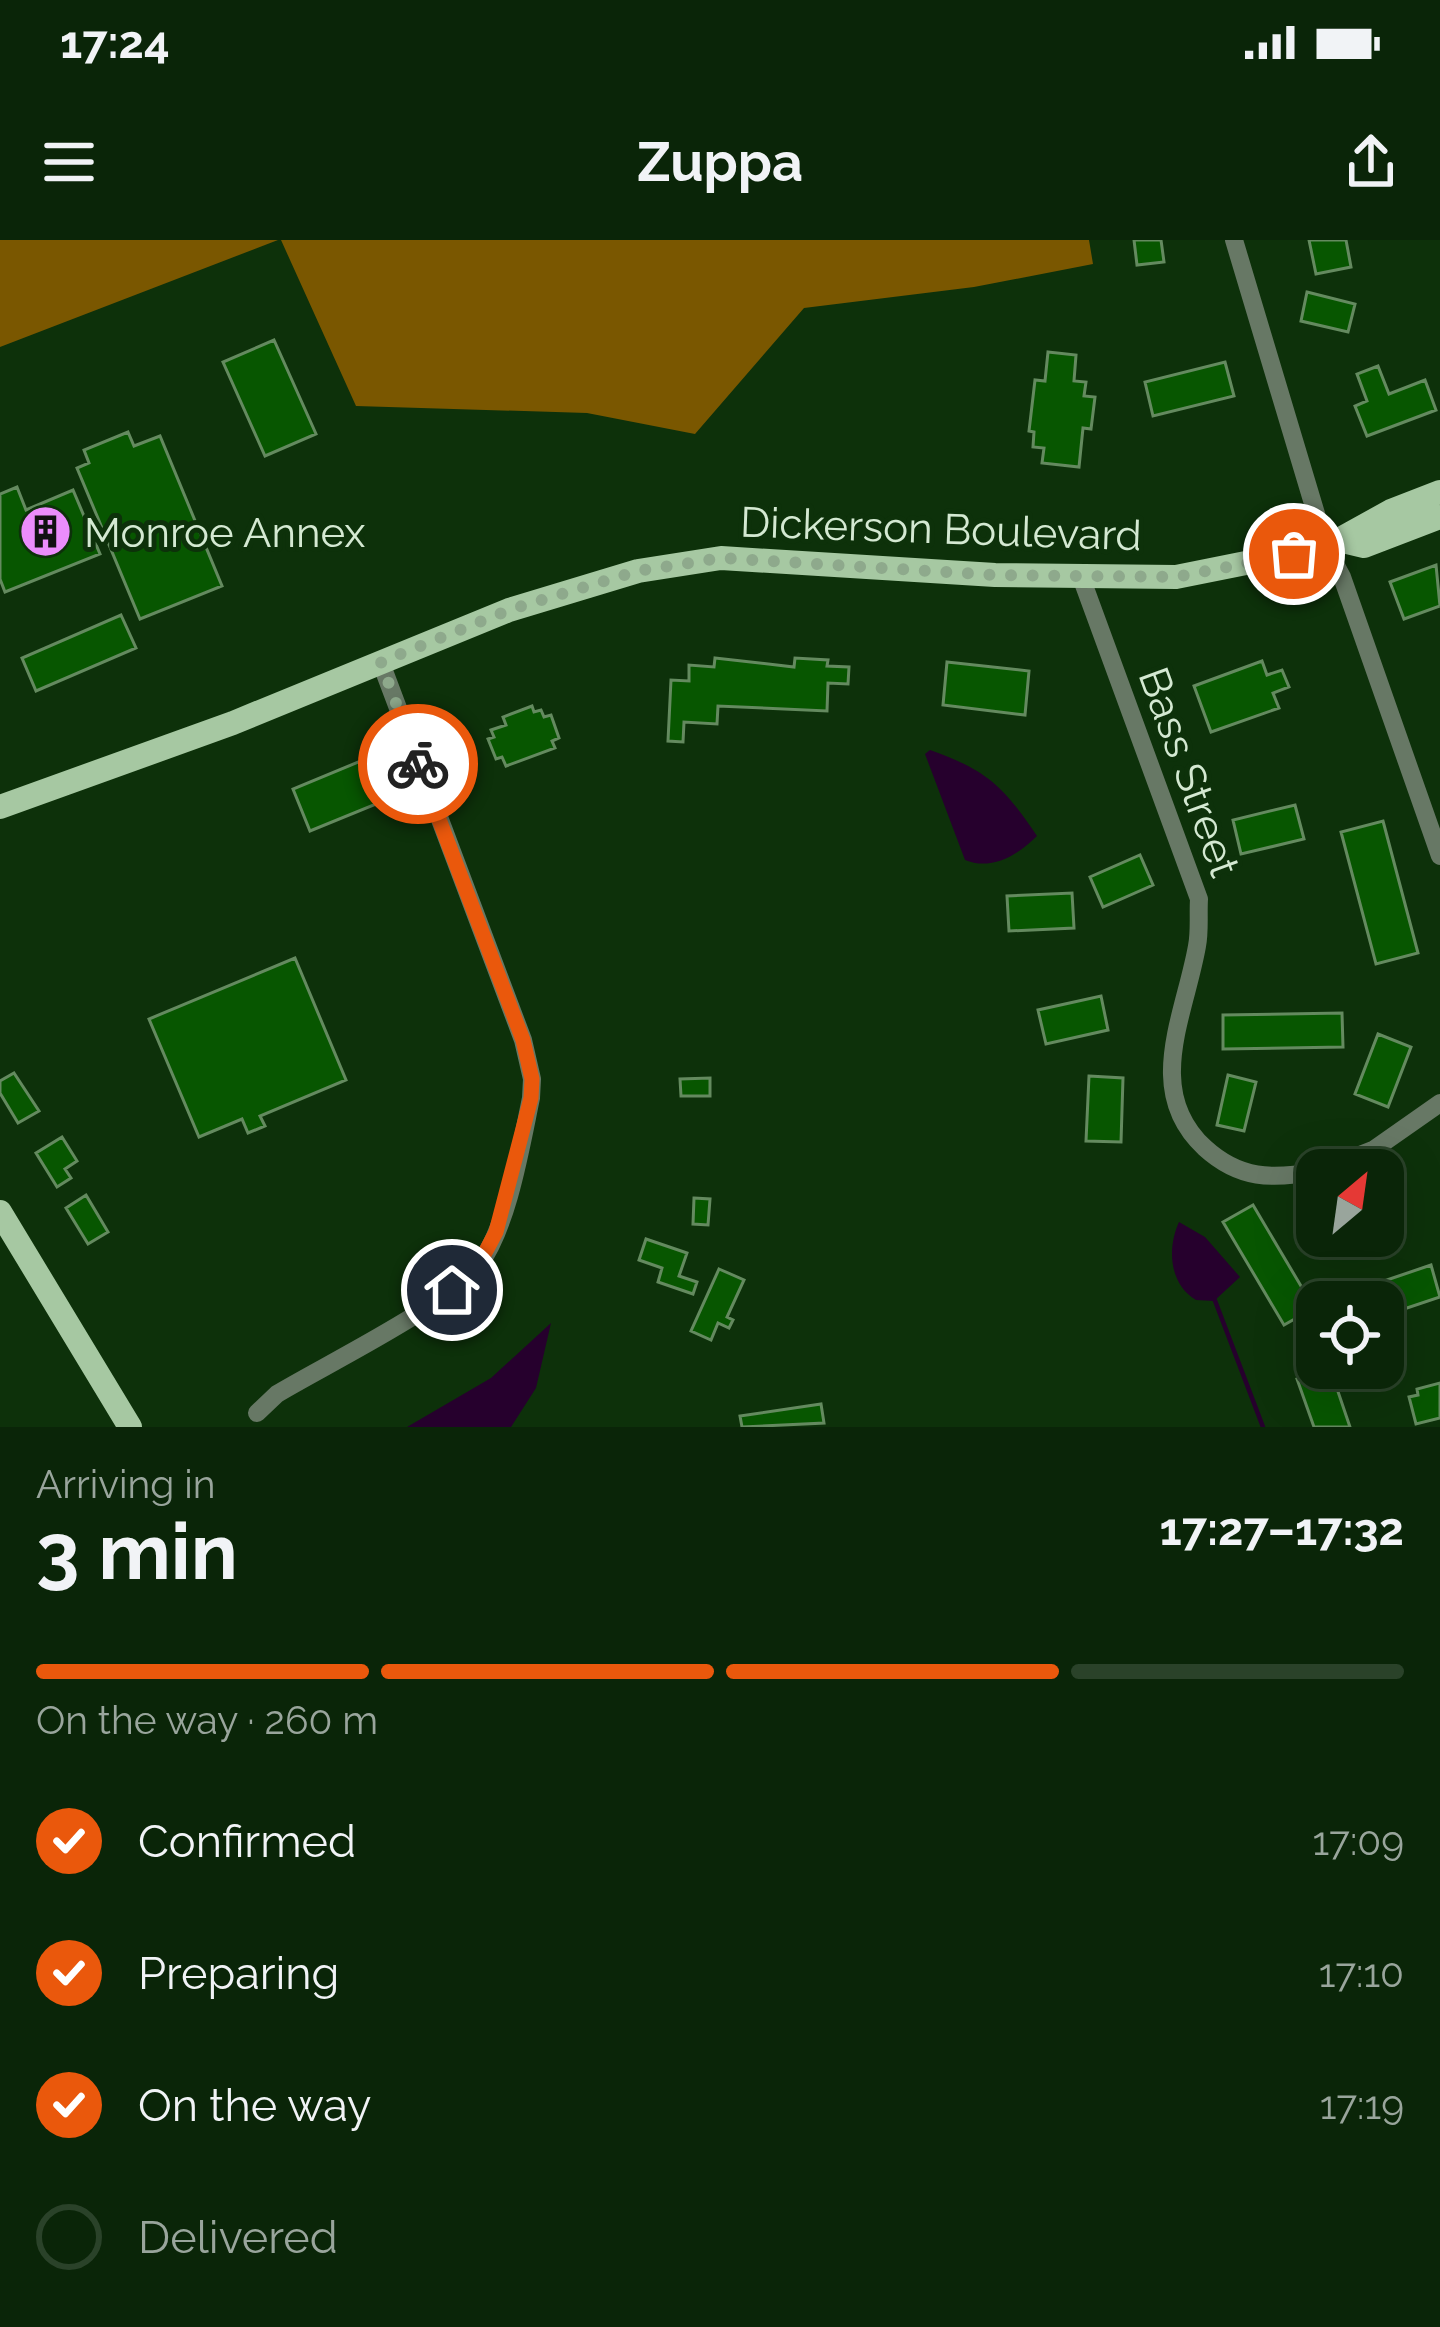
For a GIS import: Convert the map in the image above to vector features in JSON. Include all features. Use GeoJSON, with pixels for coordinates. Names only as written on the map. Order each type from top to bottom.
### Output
{"type":"FeatureCollection","features":[{"type":"Feature","properties":{"kind":"main road","name":"Dickerson Boulevard"},"geometry":{"type":"LineString","coordinates":[[1334,544],[1356,528],[1440,493]]}},
{"type":"Feature","properties":{"kind":"main road","name":"Dickerson Boulevard"},"geometry":{"type":"LineString","coordinates":[[0,807],[198,737],[509,610],[616,578],[721,558],[1082,577],[1176,577],[1334,544],[1364,546],[1440,517]]}},
{"type":"Feature","properties":{"kind":"main road"},"geometry":{"type":"LineString","coordinates":[[0,1212],[130,1427]]}},
{"type":"Feature","properties":{"kind":"street"},"geometry":{"type":"LineString","coordinates":[[1234,240],[1342,578],[1440,856]]}},
{"type":"Feature","properties":{"kind":"street","name":"Bass Street"},"geometry":{"type":"LineString","coordinates":[[1082,577],[1198,899],[1198,943],[1171,1050],[1171,1089],[1186,1130],[1237,1173],[1296,1175]]}},
{"type":"Feature","properties":{"kind":"street"},"geometry":{"type":"LineString","coordinates":[[256,1413],[277,1394],[452,1290],[479,1264],[496,1232],[531,1098],[523,1040],[381,662]]}},
{"type":"Feature","properties":{"kind":"street","name":"Bass Street"},"geometry":{"type":"LineString","coordinates":[[1374,1149],[1440,1102]]}},
{"type":"Feature","properties":{"kind":"shaded area"},"geometry":{"type":"Polygon","coordinates":[[[0,240],[278,240],[0,347],[0,240]]]}},
{"type":"Feature","properties":{"kind":"shaded area"},"geometry":{"type":"Polygon","coordinates":[[[281,240],[1089,240],[1093,264],[974,287],[804,308],[695,434],[587,413],[356,406],[281,240]]]}},
{"type":"Feature","properties":{"kind":"shaded area"},"geometry":{"type":"Polygon","coordinates":[[[930,750],[992,782],[1037,836],[1004,859],[985,864],[965,860],[925,754],[930,750]]]}},
{"type":"Feature","properties":{"kind":"shaded area"},"geometry":{"type":"Polygon","coordinates":[[[1179,1222],[1205,1237],[1240,1277],[1214,1301],[1196,1300],[1180,1285],[1172,1254],[1179,1222]]]}},
{"type":"Feature","properties":{"kind":"shaded area"},"geometry":{"type":"Polygon","coordinates":[[[551,1323],[536,1388],[511,1427],[407,1427],[491,1378],[551,1323]]]}},
{"type":"Feature","properties":{"kind":"building"},"geometry":{"type":"Polygon","coordinates":[[[1134,240],[1161,240],[1164,262],[1137,265],[1134,240]]]}},
{"type":"Feature","properties":{"kind":"building"},"geometry":{"type":"Polygon","coordinates":[[[1309,240],[1346,240],[1351,267],[1316,274],[1309,240]]]}},
{"type":"Feature","properties":{"kind":"building"},"geometry":{"type":"Polygon","coordinates":[[[1307,292],[1355,304],[1348,332],[1301,321],[1307,292]]]}},
{"type":"Feature","properties":{"kind":"building"},"geometry":{"type":"Polygon","coordinates":[[[274,340],[316,434],[265,456],[223,362],[274,340]]]}},
{"type":"Feature","properties":{"kind":"building"},"geometry":{"type":"Polygon","coordinates":[[[1048,352],[1076,355],[1074,381],[1086,382],[1084,396],[1095,397],[1091,429],[1083,428],[1079,467],[1042,463],[1044,448],[1033,447],[1034,432],[1029,431],[1035,380],[1045,381],[1048,352]]]}},
{"type":"Feature","properties":{"kind":"building"},"geometry":{"type":"Polygon","coordinates":[[[1225,362],[1234,396],[1153,416],[1145,382],[1225,362]]]}},
{"type":"Feature","properties":{"kind":"building"},"geometry":{"type":"Polygon","coordinates":[[[1378,366],[1389,394],[1425,380],[1436,410],[1367,436],[1355,406],[1367,401],[1357,374],[1378,366]]]}},
{"type":"Feature","properties":{"kind":"building"},"geometry":{"type":"Polygon","coordinates":[[[128,432],[134,446],[160,436],[222,586],[140,619],[77,468],[89,463],[84,450],[128,432]]]}},
{"type":"Feature","properties":{"kind":"building","name":"Monroe Annex"},"geometry":{"type":"Polygon","coordinates":[[[17,487],[26,510],[73,490],[100,554],[5,592],[0,579],[0,494],[17,487]]]}},
{"type":"Feature","properties":{"kind":"building"},"geometry":{"type":"Polygon","coordinates":[[[1436,565],[1440,606],[1404,619],[1390,582],[1436,565]]]}},
{"type":"Feature","properties":{"kind":"building"},"geometry":{"type":"Polygon","coordinates":[[[121,615],[136,648],[36,691],[22,658],[121,615]]]}},
{"type":"Feature","properties":{"kind":"building"},"geometry":{"type":"Polygon","coordinates":[[[715,658],[794,667],[795,658],[828,660],[827,666],[849,667],[848,684],[828,683],[827,711],[718,706],[717,724],[684,722],[683,742],[668,741],[671,680],[689,681],[689,665],[714,667],[715,658]]]}},
{"type":"Feature","properties":{"kind":"building"},"geometry":{"type":"Polygon","coordinates":[[[1262,661],[1267,675],[1282,670],[1289,687],[1273,693],[1279,708],[1211,732],[1194,686],[1262,661]]]}},
{"type":"Feature","properties":{"kind":"building"},"geometry":{"type":"Polygon","coordinates":[[[947,662],[1029,671],[1025,715],[943,705],[947,662]]]}},
{"type":"Feature","properties":{"kind":"building"},"geometry":{"type":"Polygon","coordinates":[[[532,706],[544,717],[551,715],[559,738],[552,741],[555,748],[506,766],[502,757],[496,759],[488,739],[494,737],[491,730],[506,725],[503,717],[532,706]]]}},
{"type":"Feature","properties":{"kind":"building"},"geometry":{"type":"Polygon","coordinates":[[[368,758],[386,800],[310,831],[293,789],[368,758]]]}},
{"type":"Feature","properties":{"kind":"building"},"geometry":{"type":"Polygon","coordinates":[[[1295,805],[1304,839],[1241,854],[1233,820],[1295,805]]]}},
{"type":"Feature","properties":{"kind":"building"},"geometry":{"type":"Polygon","coordinates":[[[1383,821],[1418,953],[1376,964],[1341,832],[1383,821]]]}},
{"type":"Feature","properties":{"kind":"building"},"geometry":{"type":"Polygon","coordinates":[[[1140,855],[1153,885],[1103,907],[1090,877],[1140,855]]]}},
{"type":"Feature","properties":{"kind":"building"},"geometry":{"type":"Polygon","coordinates":[[[1072,893],[1074,928],[1009,931],[1007,896],[1072,893]]]}},
{"type":"Feature","properties":{"kind":"building"},"geometry":{"type":"Polygon","coordinates":[[[295,958],[346,1080],[260,1116],[265,1126],[248,1133],[242,1119],[199,1137],[149,1019],[295,958]]]}},
{"type":"Feature","properties":{"kind":"building"},"geometry":{"type":"Polygon","coordinates":[[[1101,996],[1108,1030],[1046,1044],[1038,1010],[1101,996]]]}},
{"type":"Feature","properties":{"kind":"building"},"geometry":{"type":"Polygon","coordinates":[[[1342,1013],[1343,1047],[1223,1049],[1223,1015],[1342,1013]]]}},
{"type":"Feature","properties":{"kind":"building"},"geometry":{"type":"Polygon","coordinates":[[[1378,1034],[1411,1047],[1388,1107],[1355,1094],[1378,1034]]]}},
{"type":"Feature","properties":{"kind":"building"},"geometry":{"type":"Polygon","coordinates":[[[14,1073],[39,1111],[18,1123],[0,1093],[0,1081],[14,1073]]]}},
{"type":"Feature","properties":{"kind":"building"},"geometry":{"type":"Polygon","coordinates":[[[1228,1075],[1256,1082],[1244,1131],[1217,1125],[1228,1075]]]}},
{"type":"Feature","properties":{"kind":"building"},"geometry":{"type":"Polygon","coordinates":[[[1089,1076],[1123,1078],[1121,1142],[1086,1141],[1089,1076]]]}},
{"type":"Feature","properties":{"kind":"building"},"geometry":{"type":"Polygon","coordinates":[[[710,1078],[710,1096],[681,1096],[680,1079],[710,1078]]]}},
{"type":"Feature","properties":{"kind":"building"},"geometry":{"type":"Polygon","coordinates":[[[62,1137],[77,1161],[65,1169],[71,1178],[57,1187],[36,1153],[62,1137]]]}},
{"type":"Feature","properties":{"kind":"building"},"geometry":{"type":"Polygon","coordinates":[[[86,1195],[108,1232],[88,1244],[66,1208],[86,1195]]]}},
{"type":"Feature","properties":{"kind":"building"},"geometry":{"type":"Polygon","coordinates":[[[694,1198],[710,1199],[708,1225],[693,1224],[694,1198]]]}},
{"type":"Feature","properties":{"kind":"building"},"geometry":{"type":"Polygon","coordinates":[[[1253,1205],[1298,1281],[1296,1318],[1284,1325],[1223,1222],[1253,1205]]]}},
{"type":"Feature","properties":{"kind":"building"},"geometry":{"type":"Polygon","coordinates":[[[646,1239],[687,1253],[679,1276],[697,1282],[693,1294],[658,1282],[662,1268],[639,1260],[646,1239]]]}},
{"type":"Feature","properties":{"kind":"building"},"geometry":{"type":"Polygon","coordinates":[[[1431,1265],[1440,1297],[1404,1309],[1404,1281],[1384,1281],[1431,1265]]]}},
{"type":"Feature","properties":{"kind":"building"},"geometry":{"type":"Polygon","coordinates":[[[719,1269],[744,1280],[727,1317],[733,1320],[729,1328],[718,1323],[711,1340],[691,1331],[719,1269]]]}},
{"type":"Feature","properties":{"kind":"building"},"geometry":{"type":"Polygon","coordinates":[[[1440,1383],[1440,1418],[1416,1424],[1409,1397],[1418,1395],[1417,1389],[1440,1383]]]}},
{"type":"Feature","properties":{"kind":"building"},"geometry":{"type":"Polygon","coordinates":[[[1301,1389],[1337,1389],[1350,1427],[1314,1427],[1301,1389]]]}},
{"type":"Feature","properties":{"kind":"building"},"geometry":{"type":"Polygon","coordinates":[[[821,1404],[824,1423],[742,1427],[740,1416],[821,1404]]]}},
{"type":"Feature","properties":{"kind":"waterway"},"geometry":{"type":"LineString","coordinates":[[1214,1298],[1263,1427]]}},
{"type":"Feature","properties":{"kind":"way so far"},"geometry":{"type":"LineString","coordinates":[[418,764],[381,662],[509,610],[638,571],[721,558],[995,575],[1176,577],[1294,554]]}},
{"type":"Feature","properties":{"kind":"place","name":"Monroe Annex"},"geometry":{"type":"Point","coordinates":[45,532]}},
{"type":"Feature","properties":{"kind":"route"},"geometry":{"type":"LineString","coordinates":[[418,764],[523,1040],[532,1079],[525,1126],[496,1232],[479,1264],[452,1290]]}}]}
